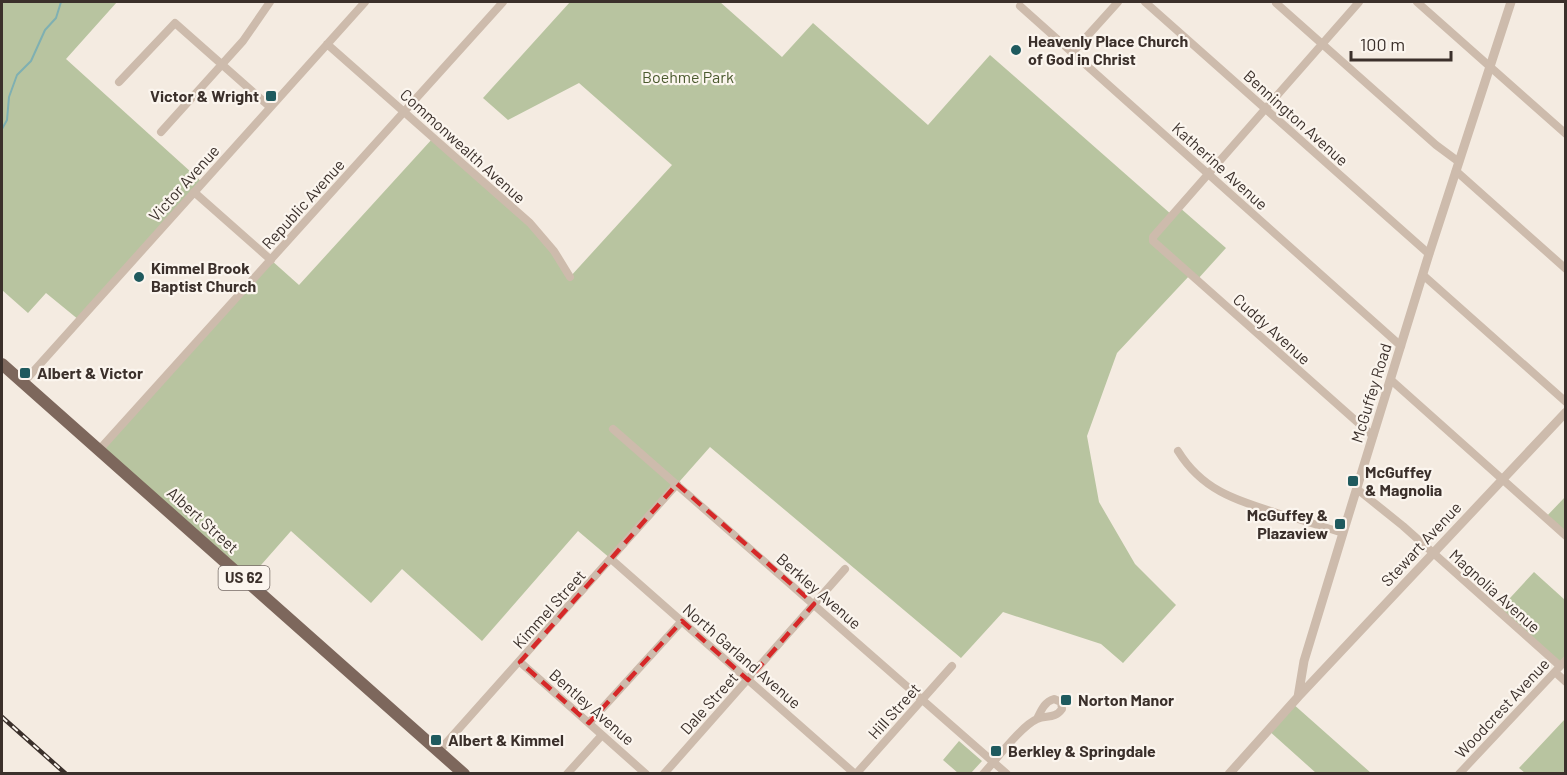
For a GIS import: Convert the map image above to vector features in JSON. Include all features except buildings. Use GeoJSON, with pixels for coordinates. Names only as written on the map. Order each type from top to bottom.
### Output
{"type":"FeatureCollection","features":[{"type":"Feature","properties":{"kind":"main road","name":"Albert Street"},"geometry":{"type":"LineString","coordinates":[[2,364],[464,774]]}},
{"type":"Feature","properties":{"kind":"street"},"geometry":{"type":"LineString","coordinates":[[161,132],[253,28],[270,2]]}},
{"type":"Feature","properties":{"kind":"street","name":"Victor Avenue"},"geometry":{"type":"LineString","coordinates":[[23,382],[365,2]]}},
{"type":"Feature","properties":{"kind":"street","name":"Republic Avenue"},"geometry":{"type":"LineString","coordinates":[[99,450],[503,2]]}},
{"type":"Feature","properties":{"kind":"street"},"geometry":{"type":"LineString","coordinates":[[1072,53],[1118,2]]}},
{"type":"Feature","properties":{"kind":"street","name":"Bennington Avenue"},"geometry":{"type":"LineString","coordinates":[[1145,2],[1429,254]]}},
{"type":"Feature","properties":{"kind":"street"},"geometry":{"type":"LineString","coordinates":[[1208,174],[1359,2]]}},
{"type":"Feature","properties":{"kind":"street"},"geometry":{"type":"LineString","coordinates":[[1417,2],[1566,134]]}},
{"type":"Feature","properties":{"kind":"street","name":"McGuffey Road"},"geometry":{"type":"LineString","coordinates":[[1298,697],[1304,661],[1343,533],[1429,254],[1511,2]]}},
{"type":"Feature","properties":{"kind":"street"},"geometry":{"type":"LineString","coordinates":[[1276,3],[1436,145],[1566,269]]}},
{"type":"Feature","properties":{"kind":"street","name":"Katherine Avenue"},"geometry":{"type":"LineString","coordinates":[[1020,6],[1401,346]]}},
{"type":"Feature","properties":{"kind":"street"},"geometry":{"type":"LineString","coordinates":[[119,82],[175,23],[270,106]]}},
{"type":"Feature","properties":{"kind":"street","name":"Commonwealth Avenue"},"geometry":{"type":"LineString","coordinates":[[327,44],[530,223],[554,251],[570,277]]}},
{"type":"Feature","properties":{"kind":"street","name":"Cuddy Avenue"},"geometry":{"type":"LineString","coordinates":[[1208,174],[1153,241],[1373,436]]}},
{"type":"Feature","properties":{"kind":"street"},"geometry":{"type":"LineString","coordinates":[[194,192],[271,260]]}},
{"type":"Feature","properties":{"kind":"street"},"geometry":{"type":"LineString","coordinates":[[1423,275],[1566,402]]}},
{"type":"Feature","properties":{"kind":"street"},"geometry":{"type":"LineString","coordinates":[[1391,380],[1566,536]]}},
{"type":"Feature","properties":{"kind":"street","name":"Stewart Avenue"},"geometry":{"type":"LineString","coordinates":[[1298,697],[1566,412]]}},
{"type":"Feature","properties":{"kind":"street","name":"Berkley Avenue"},"geometry":{"type":"LineString","coordinates":[[613,429],[1007,774]]}},
{"type":"Feature","properties":{"kind":"street"},"geometry":{"type":"LineString","coordinates":[[1178,451],[1190,469],[1201,479],[1229,497],[1343,533]]}},
{"type":"Feature","properties":{"kind":"street","name":"Kimmel Street"},"geometry":{"type":"LineString","coordinates":[[439,751],[677,484]]}},
{"type":"Feature","properties":{"kind":"street","name":"Magnolia Avenue"},"geometry":{"type":"LineString","coordinates":[[1357,489],[1403,525],[1560,666],[1566,682]]}},
{"type":"Feature","properties":{"kind":"street","name":"North Garland Avenue"},"geometry":{"type":"LineString","coordinates":[[611,559],[856,774]]}},
{"type":"Feature","properties":{"kind":"street","name":"Dale Street"},"geometry":{"type":"LineString","coordinates":[[664,774],[845,569]]}},
{"type":"Feature","properties":{"kind":"street"},"geometry":{"type":"LineString","coordinates":[[589,723],[682,621]]}},
{"type":"Feature","properties":{"kind":"street","name":"Bentley Avenue"},"geometry":{"type":"LineString","coordinates":[[519,662],[646,774]]}},
{"type":"Feature","properties":{"kind":"street","name":"Hill Street"},"geometry":{"type":"LineString","coordinates":[[856,774],[952,666]]}},
{"type":"Feature","properties":{"kind":"street","name":"Woodcrest Avenue"},"geometry":{"type":"LineString","coordinates":[[1459,774],[1560,666]]}},
{"type":"Feature","properties":{"kind":"street"},"geometry":{"type":"LineString","coordinates":[[1235,772],[1298,697]]}},
{"type":"Feature","properties":{"kind":"street"},"geometry":{"type":"LineString","coordinates":[[983,774],[1025,728],[1037,719]]}},
{"type":"Feature","properties":{"kind":"street"},"geometry":{"type":"LineString","coordinates":[[567,774],[602,735]]}},
{"type":"Feature","properties":{"kind":"highlighted area"},"geometry":{"type":"Polygon","coordinates":[[[677,484],[814,604],[748,680],[682,621],[589,723],[520,662],[677,484]]]}},
{"type":"Feature","properties":{"kind":"green space"},"geometry":{"type":"Polygon","coordinates":[[[2,2],[117,2],[66,59],[202,182],[79,320],[46,293],[28,313],[2,290],[2,2]]]}},
{"type":"Feature","properties":{"kind":"green space","name":"Boehme Park"},"geometry":{"type":"Polygon","coordinates":[[[570,2],[720,2],[782,57],[813,23],[928,125],[990,55],[1172,215],[1179,207],[1226,248],[1197,280],[1190,275],[1117,353],[1087,436],[1099,502],[1135,564],[1176,605],[1123,663],[1101,644],[1003,612],[961,658],[710,447],[611,559],[578,531],[482,641],[402,569],[371,603],[291,531],[247,581],[99,450],[271,260],[299,285],[433,138],[530,223],[570,277],[672,165],[579,83],[508,120],[483,98],[570,2]]]}},
{"type":"Feature","properties":{"kind":"green space"},"geometry":{"type":"Polygon","coordinates":[[[1565,497],[1565,536],[1545,518],[1565,497]]]}},
{"type":"Feature","properties":{"kind":"green space"},"geometry":{"type":"Polygon","coordinates":[[[1534,572],[1565,600],[1565,660],[1560,666],[1498,611],[1534,572]]]}},
{"type":"Feature","properties":{"kind":"green space"},"geometry":{"type":"Polygon","coordinates":[[[1292,703],[1371,773],[1316,773],[1268,730],[1292,703]]]}},
{"type":"Feature","properties":{"kind":"green space"},"geometry":{"type":"Polygon","coordinates":[[[1565,719],[1565,773],[1525,773],[1519,768],[1565,719]]]}},
{"type":"Feature","properties":{"kind":"green space"},"geometry":{"type":"Polygon","coordinates":[[[959,741],[982,761],[971,773],[958,773],[943,760],[959,741]]]}},
{"type":"Feature","properties":{"kind":"waterway"},"geometry":{"type":"LineString","coordinates":[[2,129],[7,120],[9,97],[17,75],[31,61],[45,30],[56,18],[61,2]]}},
{"type":"Feature","properties":{"kind":"railway"},"geometry":{"type":"LineString","coordinates":[[2,717],[66,774]]}},
{"type":"Feature","properties":{"kind":"place","name":"Heavenly Place Church of God in Christ"},"geometry":{"type":"Point","coordinates":[1016,50]}},
{"type":"Feature","properties":{"kind":"place","name":"Victor & Wright"},"geometry":{"type":"Point","coordinates":[271,96]}},
{"type":"Feature","properties":{"kind":"place","name":"Kimmel Brook Baptist Church"},"geometry":{"type":"Point","coordinates":[139,277]}},
{"type":"Feature","properties":{"kind":"place","name":"Albert & Victor"},"geometry":{"type":"Point","coordinates":[25,373]}},
{"type":"Feature","properties":{"kind":"place","name":"McGuffey & Magnolia"},"geometry":{"type":"Point","coordinates":[1353,481]}},
{"type":"Feature","properties":{"kind":"place","name":"McGuffey & Plazaview"},"geometry":{"type":"Point","coordinates":[1340,524]}},
{"type":"Feature","properties":{"kind":"place","name":"Norton Manor"},"geometry":{"type":"Point","coordinates":[1066,700]}},
{"type":"Feature","properties":{"kind":"place","name":"Albert & Kimmel"},"geometry":{"type":"Point","coordinates":[436,740]}},
{"type":"Feature","properties":{"kind":"place","name":"Berkley & Springdale"},"geometry":{"type":"Point","coordinates":[996,751]}}]}
